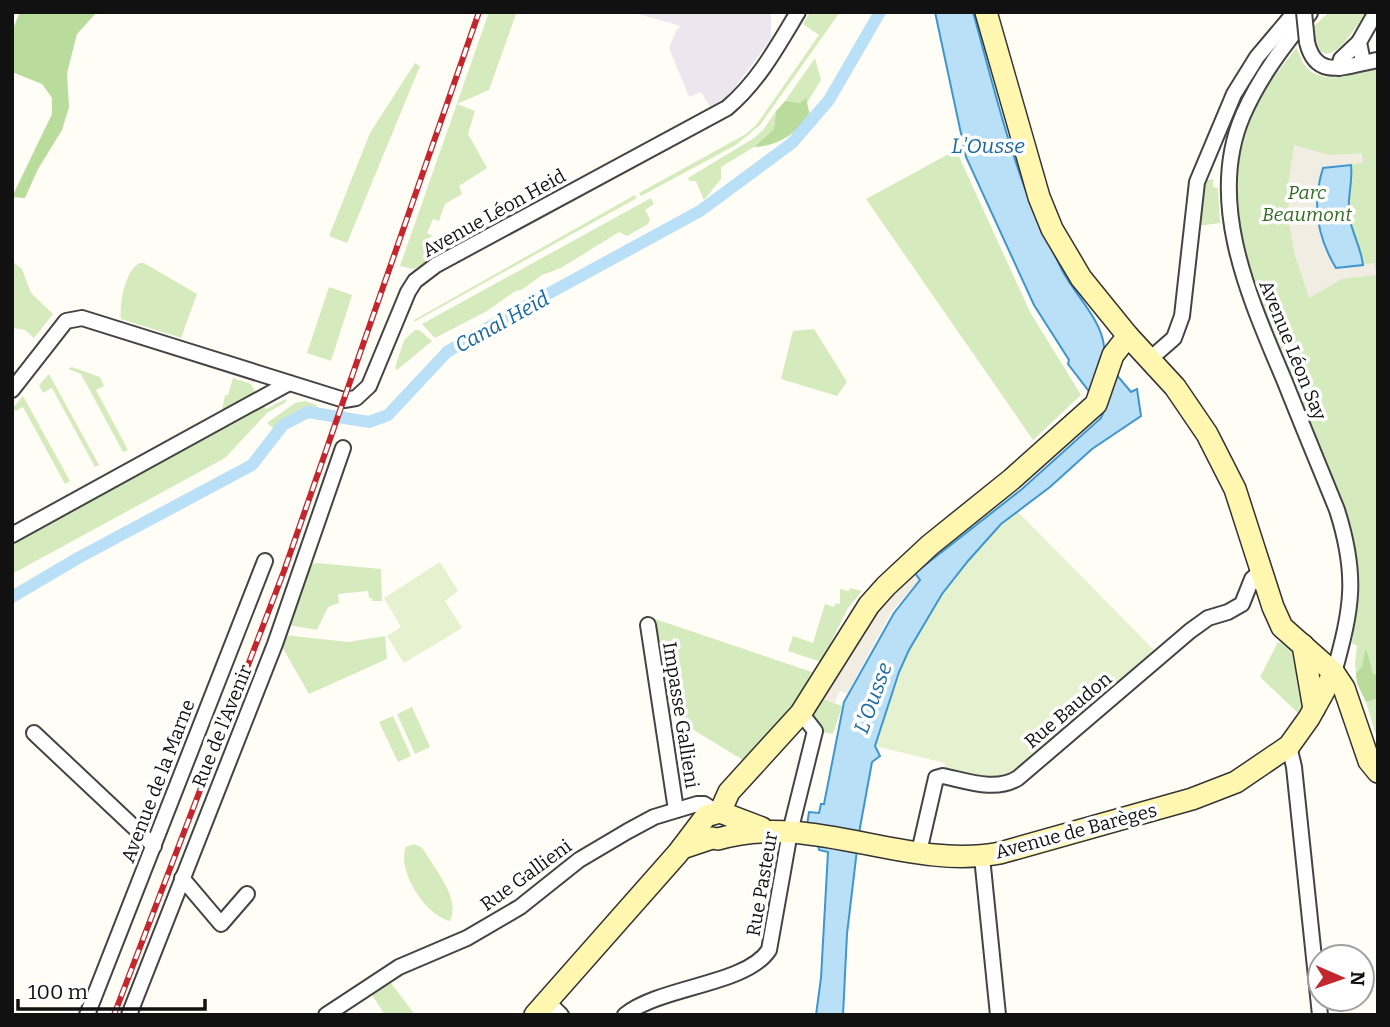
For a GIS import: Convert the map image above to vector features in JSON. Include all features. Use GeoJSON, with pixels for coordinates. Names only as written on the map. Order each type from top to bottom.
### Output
{"type":"FeatureCollection","features":[{"type":"Feature","properties":{"kind":"main road"},"geometry":{"type":"LineString","coordinates":[[986,12],[1046,216],[1081,278],[1189,406],[1220,457],[1239,500],[1273,607],[1282,627],[1334,673],[1344,688],[1369,761],[1378,772]]}},
{"type":"Feature","properties":{"kind":"main road"},"geometry":{"type":"LineString","coordinates":[[548,1010],[682,848],[717,822],[729,792],[801,713],[869,606],[886,586],[930,545],[1012,479],[1096,404],[1110,363],[1118,347],[1128,336]]}},
{"type":"Feature","properties":{"kind":"main road"},"geometry":{"type":"LineString","coordinates":[[1303,646],[1314,709],[1350,706]]}},
{"type":"Feature","properties":{"kind":"main road","name":"Avenue de Barèges"},"geometry":{"type":"LineString","coordinates":[[717,822],[862,841],[951,857],[982,857],[1225,788],[1289,746],[1334,673]]}},
{"type":"Feature","properties":{"kind":"street","name":"Avenue Léon Heid"},"geometry":{"type":"LineString","coordinates":[[12,390],[66,321],[82,318],[351,400],[369,386],[415,281],[436,265],[727,108],[746,92],[798,12]]}},
{"type":"Feature","properties":{"kind":"street"},"geometry":{"type":"LineString","coordinates":[[1150,359],[1174,338],[1182,316],[1197,182],[1234,94],[1257,57],[1295,12]]}},
{"type":"Feature","properties":{"kind":"street"},"geometry":{"type":"LineString","coordinates":[[1304,12],[1310,55],[1320,66],[1339,68],[1371,61],[1359,42]]}},
{"type":"Feature","properties":{"kind":"street","name":"Avenue Léon Say"},"geometry":{"type":"LineString","coordinates":[[1311,12],[1270,65],[1242,117],[1230,173],[1230,197],[1236,242],[1249,295],[1338,510],[1344,531],[1352,573],[1352,595],[1334,673]]}},
{"type":"Feature","properties":{"kind":"street"},"geometry":{"type":"LineString","coordinates":[[1339,68],[1341,59],[1359,42],[1376,12]]}},
{"type":"Feature","properties":{"kind":"street"},"geometry":{"type":"LineString","coordinates":[[12,535],[289,383]]}},
{"type":"Feature","properties":{"kind":"street","name":"Rue de l'Avenir"},"geometry":{"type":"LineString","coordinates":[[129,1015],[275,644],[343,448]]}},
{"type":"Feature","properties":{"kind":"street","name":"Avenue de la Marne"},"geometry":{"type":"LineString","coordinates":[[87,1015],[265,561]]}},
{"type":"Feature","properties":{"kind":"street","name":"Rue Baudon"},"geometry":{"type":"LineString","coordinates":[[919,852],[936,778],[943,776],[993,785],[1010,783],[1018,778],[1190,631],[1208,618],[1242,604],[1252,579],[1262,570]]}},
{"type":"Feature","properties":{"kind":"street","name":"Impasse Gallieni"},"geometry":{"type":"LineString","coordinates":[[648,625],[676,810]]}},
{"type":"Feature","properties":{"kind":"street","name":"Rue Pasteur"},"geometry":{"type":"LineString","coordinates":[[625,1015],[637,1005],[753,965],[763,959],[769,950],[797,832],[814,733],[801,713]]}},
{"type":"Feature","properties":{"kind":"street"},"geometry":{"type":"LineString","coordinates":[[34,733],[154,846]]}},
{"type":"Feature","properties":{"kind":"street"},"geometry":{"type":"LineString","coordinates":[[1289,746],[1294,767],[1321,1015]]}},
{"type":"Feature","properties":{"kind":"street","name":"Rue Gallieni"},"geometry":{"type":"LineString","coordinates":[[326,1015],[399,967],[467,938],[520,907],[579,860],[654,817],[704,804],[717,822]]}},
{"type":"Feature","properties":{"kind":"street"},"geometry":{"type":"LineString","coordinates":[[982,857],[998,1015]]}},
{"type":"Feature","properties":{"kind":"street"},"geometry":{"type":"LineString","coordinates":[[182,878],[221,924],[247,894]]}},
{"type":"Feature","properties":{"kind":"shaded area"},"geometry":{"type":"Polygon","coordinates":[[[631,12],[771,12],[771,39],[730,94],[710,107],[701,92],[689,97],[669,48],[681,26],[631,12]]]}},
{"type":"Feature","properties":{"kind":"shaded area"},"geometry":{"type":"Polygon","coordinates":[[[1294,145],[1329,155],[1362,153],[1363,163],[1323,168],[1317,197],[1318,216],[1325,247],[1335,268],[1374,263],[1377,275],[1342,279],[1309,298],[1295,256],[1289,223],[1288,186],[1294,145]]]}},
{"type":"Feature","properties":{"kind":"shaded area"},"geometry":{"type":"Polygon","coordinates":[[[915,573],[920,580],[892,611],[847,694],[840,691],[835,703],[821,698],[877,608],[915,573]]]}},
{"type":"Feature","properties":{"kind":"green space"},"geometry":{"type":"Polygon","coordinates":[[[20,12],[97,12],[77,34],[67,73],[69,107],[62,130],[38,169],[25,198],[12,197],[52,114],[52,98],[42,84],[12,72],[12,31],[20,12]]]}},
{"type":"Feature","properties":{"kind":"green space"},"geometry":{"type":"Polygon","coordinates":[[[489,12],[520,12],[516,14],[489,90],[457,104],[475,111],[468,134],[487,168],[459,186],[462,194],[445,204],[439,221],[433,219],[427,233],[433,236],[425,240],[432,252],[428,262],[414,269],[400,266],[489,12]]]}},
{"type":"Feature","properties":{"kind":"green space"},"geometry":{"type":"Polygon","coordinates":[[[810,12],[840,12],[760,125],[736,145],[641,196],[639,193],[746,134],[757,124],[819,35],[803,24],[810,12]]]}},
{"type":"Feature","properties":{"kind":"green space"},"geometry":{"type":"Polygon","coordinates":[[[1329,12],[1365,12],[1353,32],[1337,49],[1329,53],[1322,52],[1316,44],[1312,28],[1329,12]]]}},
{"type":"Feature","properties":{"kind":"green space","name":"Parc Beaumont"},"geometry":{"type":"Polygon","coordinates":[[[1296,48],[1307,68],[1323,76],[1342,77],[1378,66],[1378,742],[1366,702],[1357,683],[1357,645],[1352,644],[1358,588],[1352,538],[1247,265],[1235,199],[1236,168],[1250,118],[1263,91],[1296,48]]]}},
{"type":"Feature","properties":{"kind":"green space"},"geometry":{"type":"Polygon","coordinates":[[[815,58],[821,80],[807,103],[806,99],[800,103],[785,101],[815,58]]]}},
{"type":"Feature","properties":{"kind":"green space"},"geometry":{"type":"Polygon","coordinates":[[[415,63],[420,66],[347,243],[329,236],[370,133],[415,63]]]}},
{"type":"Feature","properties":{"kind":"green space"},"geometry":{"type":"Polygon","coordinates":[[[806,98],[810,116],[798,128],[785,138],[754,147],[774,129],[776,111],[785,101],[800,103],[806,98]]]}},
{"type":"Feature","properties":{"kind":"green space"},"geometry":{"type":"Polygon","coordinates":[[[776,111],[774,129],[754,147],[721,167],[721,179],[704,200],[696,181],[690,181],[688,178],[754,138],[776,111]]]}},
{"type":"Feature","properties":{"kind":"green space"},"geometry":{"type":"Polygon","coordinates":[[[956,150],[1030,312],[1081,395],[1033,440],[866,199],[956,150]]]}},
{"type":"Feature","properties":{"kind":"green space"},"geometry":{"type":"Polygon","coordinates":[[[1213,179],[1213,187],[1218,188],[1220,223],[1198,226],[1203,181],[1213,179]]]}},
{"type":"Feature","properties":{"kind":"green space"},"geometry":{"type":"Polygon","coordinates":[[[635,195],[637,198],[414,322],[414,320],[635,195]]]}},
{"type":"Feature","properties":{"kind":"green space"},"geometry":{"type":"Polygon","coordinates":[[[651,198],[654,204],[645,210],[650,219],[648,224],[627,236],[619,232],[561,268],[542,275],[487,311],[435,338],[422,324],[651,198]]]}},
{"type":"Feature","properties":{"kind":"green space"},"geometry":{"type":"Polygon","coordinates":[[[12,261],[22,269],[31,293],[53,314],[34,338],[25,330],[12,328],[12,261]]]}},
{"type":"Feature","properties":{"kind":"green space"},"geometry":{"type":"Polygon","coordinates":[[[140,263],[197,294],[181,338],[121,319],[122,297],[127,280],[130,272],[140,263]]]}},
{"type":"Feature","properties":{"kind":"green space"},"geometry":{"type":"Polygon","coordinates":[[[329,287],[352,295],[331,361],[307,353],[329,287]]]}},
{"type":"Feature","properties":{"kind":"green space"},"geometry":{"type":"Polygon","coordinates":[[[814,329],[847,382],[837,396],[781,379],[793,331],[814,329]]]}},
{"type":"Feature","properties":{"kind":"green space"},"geometry":{"type":"Polygon","coordinates":[[[415,330],[419,330],[432,341],[397,370],[395,368],[404,340],[415,330]]]}},
{"type":"Feature","properties":{"kind":"green space"},"geometry":{"type":"Polygon","coordinates":[[[72,367],[100,377],[104,386],[96,390],[128,450],[123,452],[81,374],[68,369],[72,367]]]}},
{"type":"Feature","properties":{"kind":"green space"},"geometry":{"type":"Polygon","coordinates":[[[49,374],[99,465],[95,467],[52,388],[43,393],[39,385],[49,374]]]}},
{"type":"Feature","properties":{"kind":"green space"},"geometry":{"type":"Polygon","coordinates":[[[233,378],[251,384],[257,395],[221,415],[225,395],[228,395],[233,378]]]}},
{"type":"Feature","properties":{"kind":"green space"},"geometry":{"type":"Polygon","coordinates":[[[23,396],[70,481],[65,484],[23,407],[16,411],[13,408],[23,396]]]}},
{"type":"Feature","properties":{"kind":"green space"},"geometry":{"type":"Polygon","coordinates":[[[286,399],[286,402],[267,413],[225,458],[12,574],[12,542],[264,406],[266,409],[286,399]]]}},
{"type":"Feature","properties":{"kind":"green space"},"geometry":{"type":"Polygon","coordinates":[[[305,401],[317,405],[315,412],[293,417],[276,431],[267,423],[295,403],[305,401]]]}},
{"type":"Feature","properties":{"kind":"green space"},"geometry":{"type":"Polygon","coordinates":[[[1018,512],[1154,650],[1008,777],[985,777],[945,769],[945,763],[875,746],[900,669],[921,626],[966,563],[1018,512]]]}},
{"type":"Feature","properties":{"kind":"green space"},"geometry":{"type":"Polygon","coordinates":[[[440,562],[458,591],[445,601],[462,628],[404,663],[387,636],[401,627],[384,598],[440,562]]]}},
{"type":"Feature","properties":{"kind":"green space"},"geometry":{"type":"Polygon","coordinates":[[[317,563],[381,569],[382,601],[372,601],[368,591],[338,594],[339,603],[328,607],[317,630],[288,625],[308,565],[317,563]]]}},
{"type":"Feature","properties":{"kind":"green space"},"geometry":{"type":"Polygon","coordinates":[[[850,588],[862,591],[848,608],[821,662],[788,651],[793,636],[813,643],[825,604],[834,607],[836,603],[840,604],[840,589],[849,591],[850,588]]]}},
{"type":"Feature","properties":{"kind":"green space"},"geometry":{"type":"Polygon","coordinates":[[[649,617],[812,672],[795,703],[743,760],[664,712],[649,617]]]}},
{"type":"Feature","properties":{"kind":"green space"},"geometry":{"type":"Polygon","coordinates":[[[284,635],[348,642],[385,636],[387,659],[309,694],[281,645],[284,635]]]}},
{"type":"Feature","properties":{"kind":"green space"},"geometry":{"type":"Polygon","coordinates":[[[1278,642],[1294,650],[1302,663],[1304,695],[1299,714],[1260,677],[1278,642]]]}},
{"type":"Feature","properties":{"kind":"green space"},"geometry":{"type":"Polygon","coordinates":[[[1366,648],[1373,674],[1378,674],[1378,698],[1366,702],[1357,683],[1356,673],[1362,667],[1366,648]]]}},
{"type":"Feature","properties":{"kind":"green space"},"geometry":{"type":"Polygon","coordinates":[[[821,698],[842,706],[833,734],[817,731],[810,717],[821,698]]]}},
{"type":"Feature","properties":{"kind":"green space"},"geometry":{"type":"Polygon","coordinates":[[[412,707],[430,747],[415,754],[397,714],[412,707]]]}},
{"type":"Feature","properties":{"kind":"green space"},"geometry":{"type":"Polygon","coordinates":[[[393,716],[411,756],[398,762],[379,722],[393,716]]]}},
{"type":"Feature","properties":{"kind":"green space"},"geometry":{"type":"Polygon","coordinates":[[[414,844],[425,852],[446,885],[453,912],[450,921],[432,911],[415,891],[409,879],[404,857],[406,847],[414,844]]]}},
{"type":"Feature","properties":{"kind":"green space"},"geometry":{"type":"Polygon","coordinates":[[[391,983],[415,1015],[385,1015],[372,995],[391,983]]]}},
{"type":"Feature","properties":{"kind":"water","name":"L'Ousse"},"geometry":{"type":"Polygon","coordinates":[[[935,12],[973,12],[1007,135],[1032,207],[1068,281],[1097,324],[1102,335],[1104,360],[1131,392],[1137,389],[1141,416],[1092,449],[1050,487],[1001,524],[942,594],[909,650],[875,746],[880,756],[872,762],[859,833],[847,934],[843,1015],[816,1015],[821,978],[828,852],[819,850],[818,845],[805,838],[809,812],[819,813],[821,804],[824,804],[844,702],[894,613],[920,580],[915,573],[1022,489],[1101,418],[1104,411],[1068,364],[1069,360],[1034,305],[966,157],[935,12]]]}},
{"type":"Feature","properties":{"kind":"water"},"geometry":{"type":"Polygon","coordinates":[[[1351,165],[1349,216],[1363,265],[1336,268],[1321,232],[1318,194],[1323,168],[1351,165]]]}},
{"type":"Feature","properties":{"kind":"waterway","name":"Canal Heïd"},"geometry":{"type":"LineString","coordinates":[[12,597],[78,558],[252,465],[283,425],[308,412],[369,422],[388,415],[447,352],[700,211],[792,143],[829,100],[880,12]]}},
{"type":"Feature","properties":{"kind":"railway"},"geometry":{"type":"LineString","coordinates":[[114,1015],[284,571],[479,12]]}}]}
